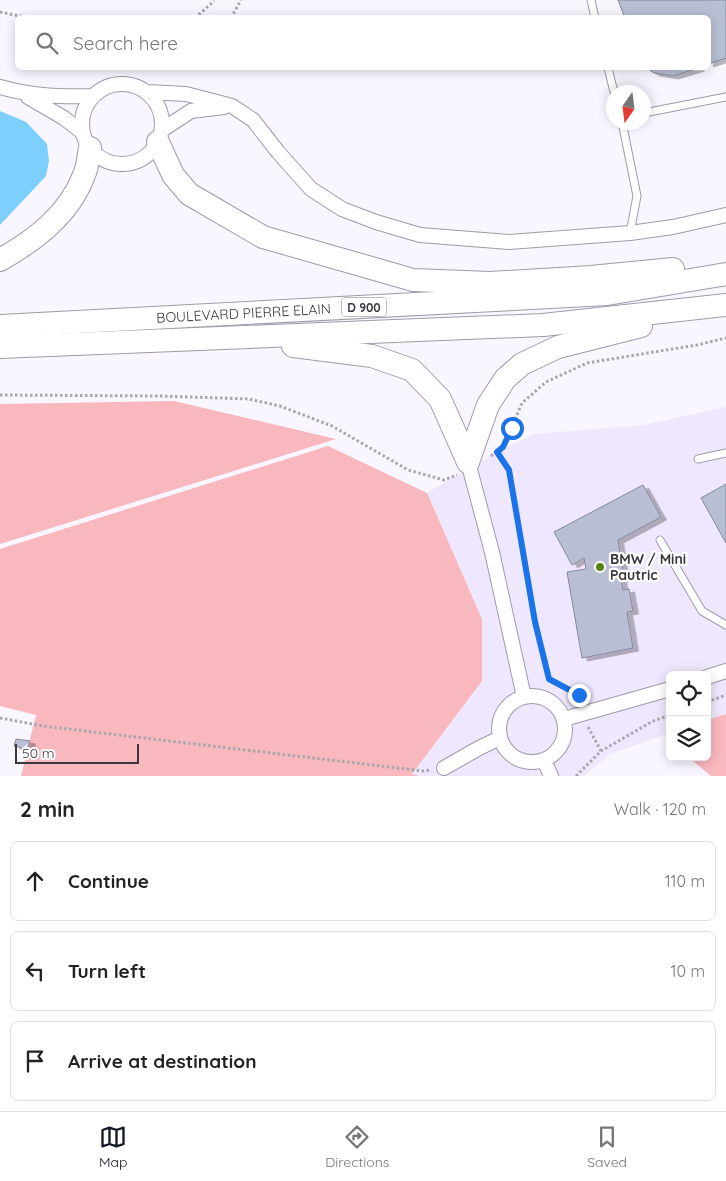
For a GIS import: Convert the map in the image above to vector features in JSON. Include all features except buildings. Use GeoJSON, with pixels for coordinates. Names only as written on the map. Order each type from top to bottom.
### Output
{"type":"FeatureCollection","features":[{"type":"Feature","properties":{"kind":"main road"},"geometry":{"type":"LineString","coordinates":[[160,136],[173,175],[189,194],[263,237],[413,280],[490,283],[591,277],[726,263]]}},
{"type":"Feature","properties":{"kind":"main road"},"geometry":{"type":"LineString","coordinates":[[0,260],[28,244],[43,232],[68,203],[85,175],[86,140]]}},
{"type":"Feature","properties":{"kind":"main road","name":"BOULEVARD PIERRE ELAIN"},"geometry":{"type":"LineString","coordinates":[[0,326],[607,294],[726,274]]}},
{"type":"Feature","properties":{"kind":"main road"},"geometry":{"type":"LineString","coordinates":[[464,468],[488,405],[505,379],[522,364],[558,347],[723,305]]}},
{"type":"Feature","properties":{"kind":"main road","name":"BOULEVARD PIERRE ELAIN"},"geometry":{"type":"LineString","coordinates":[[0,347],[543,325],[723,305]]}},
{"type":"Feature","properties":{"kind":"main road"},"geometry":{"type":"LineString","coordinates":[[228,338],[372,356],[412,370],[440,399],[464,468]]}},
{"type":"Feature","properties":{"kind":"street"},"geometry":{"type":"LineString","coordinates":[[86,140],[82,119],[85,107],[92,96],[113,84],[130,85],[147,92],[186,94],[232,106],[253,120],[311,189],[342,209],[376,222],[420,235],[509,242],[630,233],[673,227],[726,215]]}},
{"type":"Feature","properties":{"kind":"street"},"geometry":{"type":"LineString","coordinates":[[0,87],[23,94],[60,97],[92,96]]}},
{"type":"Feature","properties":{"kind":"street"},"geometry":{"type":"LineString","coordinates":[[147,92],[154,100],[162,119],[160,136]]}},
{"type":"Feature","properties":{"kind":"street"},"geometry":{"type":"LineString","coordinates":[[23,94],[64,118],[86,140],[98,156],[108,162],[125,164],[142,159],[151,152],[160,136],[191,111],[232,106]]}},
{"type":"Feature","properties":{"kind":"street"},"geometry":{"type":"LineString","coordinates":[[464,468],[494,562],[524,697]]}},
{"type":"Feature","properties":{"kind":"street"},"geometry":{"type":"LineString","coordinates":[[711,676],[726,671]]}},
{"type":"Feature","properties":{"kind":"street"},"geometry":{"type":"LineString","coordinates":[[564,719],[666,690]]}},
{"type":"Feature","properties":{"kind":"street"},"geometry":{"type":"LineString","coordinates":[[524,697],[544,698],[560,710],[564,719],[566,729],[560,748],[553,756],[544,760],[528,762],[513,756],[505,748],[500,738],[501,717],[514,701],[524,697]]}},
{"type":"Feature","properties":{"kind":"street"},"geometry":{"type":"LineString","coordinates":[[444,768],[500,738]]}},
{"type":"Feature","properties":{"kind":"street"},"geometry":{"type":"LineString","coordinates":[[544,760],[551,776]]}},
{"type":"Feature","properties":{"kind":"lane"},"geometry":{"type":"LineString","coordinates":[[590,0],[594,15]]}},
{"type":"Feature","properties":{"kind":"lane"},"geometry":{"type":"LineString","coordinates":[[608,70],[612,85]]}},
{"type":"Feature","properties":{"kind":"lane"},"geometry":{"type":"LineString","coordinates":[[651,112],[726,97]]}},
{"type":"Feature","properties":{"kind":"lane"},"geometry":{"type":"LineString","coordinates":[[624,130],[637,196],[630,233]]}},
{"type":"Feature","properties":{"kind":"lane"},"geometry":{"type":"LineString","coordinates":[[698,458],[726,453]]}},
{"type":"Feature","properties":{"kind":"lane"},"geometry":{"type":"LineString","coordinates":[[660,540],[702,611],[726,625]]}},
{"type":"Feature","properties":{"kind":"path"},"geometry":{"type":"LineString","coordinates":[[233,15],[241,0]]}},
{"type":"Feature","properties":{"kind":"path"},"geometry":{"type":"LineString","coordinates":[[198,15],[214,1]]}},
{"type":"Feature","properties":{"kind":"path"},"geometry":{"type":"LineString","coordinates":[[0,12],[15,15]]}},
{"type":"Feature","properties":{"kind":"path"},"geometry":{"type":"LineString","coordinates":[[490,457],[503,447],[522,403],[546,382],[587,363],[697,345],[726,338]]}},
{"type":"Feature","properties":{"kind":"path"},"geometry":{"type":"LineString","coordinates":[[0,396],[160,396],[249,399],[280,406],[332,426],[408,470],[444,480],[464,468]]}},
{"type":"Feature","properties":{"kind":"path"},"geometry":{"type":"LineString","coordinates":[[497,452],[509,470],[535,622],[549,679],[579,695],[582,714],[601,750]]}},
{"type":"Feature","properties":{"kind":"path"},"geometry":{"type":"LineString","coordinates":[[711,701],[726,695]]}},
{"type":"Feature","properties":{"kind":"path"},"geometry":{"type":"LineString","coordinates":[[576,776],[601,750],[653,721],[667,716]]}},
{"type":"Feature","properties":{"kind":"path"},"geometry":{"type":"LineString","coordinates":[[0,718],[43,726],[423,771],[444,768]]}},
{"type":"Feature","properties":{"kind":"shaded area"},"geometry":{"type":"Polygon","coordinates":[[[174,401],[336,439],[0,544],[0,404],[174,401]]]}},
{"type":"Feature","properties":{"kind":"shaded area"},"geometry":{"type":"Polygon","coordinates":[[[726,407],[726,714],[711,719],[711,671],[666,671],[666,734],[610,754],[584,776],[419,776],[412,774],[482,681],[482,619],[427,493],[497,452],[534,434],[644,425],[726,407]]]}},
{"type":"Feature","properties":{"kind":"shaded area"},"geometry":{"type":"Polygon","coordinates":[[[328,446],[427,493],[482,619],[482,681],[412,774],[419,776],[21,776],[36,715],[0,706],[0,549],[328,446]]]}},
{"type":"Feature","properties":{"kind":"shaded area"},"geometry":{"type":"Polygon","coordinates":[[[726,714],[726,776],[711,776],[693,761],[711,761],[711,719],[726,714]]]}},
{"type":"Feature","properties":{"kind":"water"},"geometry":{"type":"Polygon","coordinates":[[[0,111],[26,122],[47,144],[49,161],[46,176],[0,225],[0,111]]]}},
{"type":"Feature","properties":{"kind":"place","name":"BMW / Mini Pautric"},"geometry":{"type":"Point","coordinates":[600,567]}},
{"type":"Feature","properties":{"kind":"route"},"geometry":{"type":"LineString","coordinates":[[512,428],[503,447],[497,452],[509,470],[535,622],[549,679],[579,695]]}}]}
